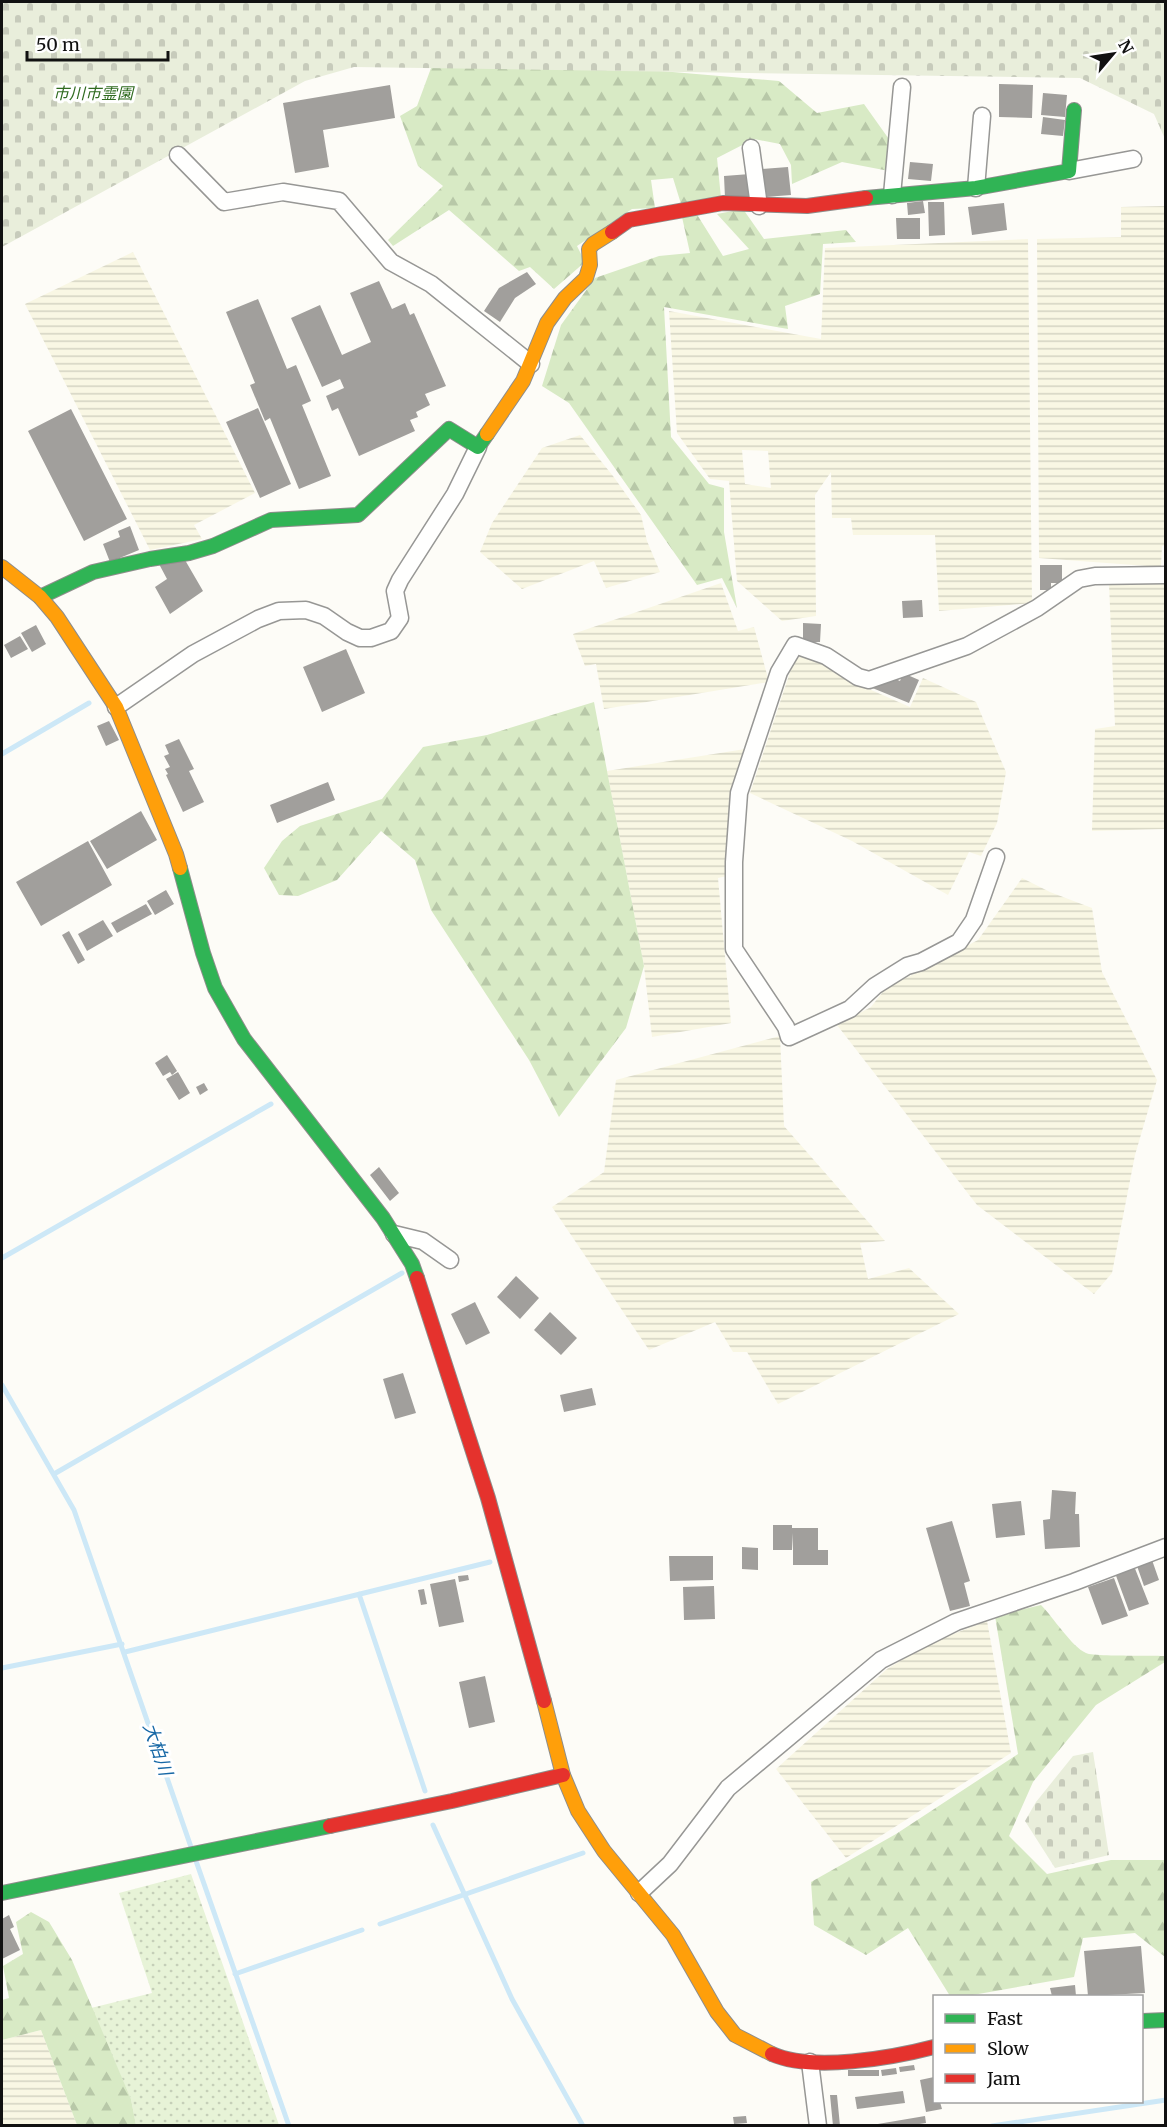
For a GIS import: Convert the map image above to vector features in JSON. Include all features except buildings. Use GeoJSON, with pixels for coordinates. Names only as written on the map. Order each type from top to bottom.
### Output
{"type":"FeatureCollection","features":[{"type":"Feature","properties":{"kind":"street"},"geometry":{"type":"LineString","coordinates":[[892,195],[902,87]]}},
{"type":"Feature","properties":{"kind":"street"},"geometry":{"type":"LineString","coordinates":[[1069,171],[1074,110]]}},
{"type":"Feature","properties":{"kind":"street"},"geometry":{"type":"LineString","coordinates":[[976,188],[982,116]]}},
{"type":"Feature","properties":{"kind":"street"},"geometry":{"type":"LineString","coordinates":[[751,148],[759,206]]}},
{"type":"Feature","properties":{"kind":"street"},"geometry":{"type":"LineString","coordinates":[[178,155],[224,202],[284,192],[339,201],[392,262],[431,284],[531,364]]}},
{"type":"Feature","properties":{"kind":"street"},"geometry":{"type":"LineString","coordinates":[[116,707],[192,654],[279,610],[306,610],[324,616],[346,632],[360,638],[370,638],[391,631],[400,618],[395,591],[400,580],[455,494],[478,447],[523,381],[547,323],[565,298],[586,278],[590,265],[589,249],[629,220],[723,203],[807,206],[892,195],[976,188],[1133,159]]}},
{"type":"Feature","properties":{"kind":"street"},"geometry":{"type":"LineString","coordinates":[[40,597],[93,572],[213,546],[271,520],[358,515],[449,429],[478,447]]}},
{"type":"Feature","properties":{"kind":"street"},"geometry":{"type":"LineString","coordinates":[[2,567],[40,597],[57,617],[116,707],[176,854],[215,988],[244,1039],[394,1234],[412,1264],[488,1498],[563,1775],[578,1811],[604,1851],[673,1935],[717,2012],[735,2035],[785,2060],[810,2062],[873,2060],[933,2047]]}},
{"type":"Feature","properties":{"kind":"street"},"geometry":{"type":"LineString","coordinates":[[996,857],[974,920],[959,942],[921,962],[908,966],[875,986],[850,1009],[789,1037],[786,1027],[734,949],[734,862],[739,793],[779,672],[795,645],[826,656],[858,677],[869,680],[967,646],[1037,608],[1080,579],[1095,576],[1166,575]]}},
{"type":"Feature","properties":{"kind":"street"},"geometry":{"type":"LineString","coordinates":[[394,1234],[423,1241],[450,1260]]}},
{"type":"Feature","properties":{"kind":"street"},"geometry":{"type":"LineString","coordinates":[[639,1893],[670,1864],[728,1788],[881,1660],[956,1622],[1074,1582],[1166,1547]]}},
{"type":"Feature","properties":{"kind":"street"},"geometry":{"type":"LineString","coordinates":[[2,1893],[182,1857],[563,1775]]}},
{"type":"Feature","properties":{"kind":"street"},"geometry":{"type":"LineString","coordinates":[[1143,2021],[1166,2020]]}},
{"type":"Feature","properties":{"kind":"street"},"geometry":{"type":"LineString","coordinates":[[810,2062],[818,2126]]}},
{"type":"Feature","properties":{"kind":"shaded area"},"geometry":{"type":"Polygon","coordinates":[[[1165,206],[1166,545],[1162,546],[1161,567],[1039,558],[1037,239],[1121,237],[1121,207],[1165,206]]]}},
{"type":"Feature","properties":{"kind":"shaded area"},"geometry":{"type":"Polygon","coordinates":[[[1028,239],[1032,603],[939,611],[935,535],[853,535],[851,518],[832,518],[831,472],[815,495],[816,616],[782,621],[737,581],[729,481],[710,479],[677,433],[669,311],[821,339],[825,248],[1028,239]],[[742,450],[745,484],[771,488],[768,451],[742,450]]]}},
{"type":"Feature","properties":{"kind":"shaded area"},"geometry":{"type":"Polygon","coordinates":[[[133,252],[255,493],[194,525],[202,539],[150,550],[25,304],[133,252]]]}},
{"type":"Feature","properties":{"kind":"shaded area"},"geometry":{"type":"Polygon","coordinates":[[[580,435],[641,515],[647,541],[660,572],[606,588],[594,561],[522,589],[480,552],[492,523],[542,448],[580,435]]]}},
{"type":"Feature","properties":{"kind":"shaded area"},"geometry":{"type":"Polygon","coordinates":[[[721,583],[738,631],[754,627],[769,682],[604,709],[596,664],[585,666],[573,634],[721,583]]]}},
{"type":"Feature","properties":{"kind":"shaded area"},"geometry":{"type":"Polygon","coordinates":[[[1109,584],[1165,584],[1165,829],[1092,831],[1095,729],[1115,726],[1109,584]]]}},
{"type":"Feature","properties":{"kind":"shaded area"},"geometry":{"type":"Polygon","coordinates":[[[807,653],[853,682],[910,707],[923,678],[976,702],[1006,772],[997,823],[981,856],[969,852],[948,895],[852,841],[750,793],[794,660],[807,653]]]}},
{"type":"Feature","properties":{"kind":"shaded area"},"geometry":{"type":"Polygon","coordinates":[[[745,749],[731,790],[727,876],[718,878],[731,1023],[652,1037],[644,966],[607,771],[745,749]]]}},
{"type":"Feature","properties":{"kind":"shaded area"},"geometry":{"type":"Polygon","coordinates":[[[1022,878],[1050,892],[1092,908],[1102,972],[1157,1080],[1135,1155],[1112,1273],[1094,1294],[977,1205],[837,1025],[871,1007],[885,989],[978,940],[1022,878]]]}},
{"type":"Feature","properties":{"kind":"shaded area"},"geometry":{"type":"Polygon","coordinates":[[[780,1036],[784,1126],[885,1241],[860,1243],[868,1279],[909,1268],[959,1314],[778,1404],[747,1352],[733,1352],[715,1322],[649,1350],[552,1207],[604,1172],[616,1080],[780,1036]]]}},
{"type":"Feature","properties":{"kind":"shaded area"},"geometry":{"type":"Polygon","coordinates":[[[987,1621],[1011,1753],[846,1858],[776,1769],[887,1669],[930,1643],[987,1621]]]}},
{"type":"Feature","properties":{"kind":"shaded area"},"geometry":{"type":"Polygon","coordinates":[[[41,2030],[77,2125],[2,2126],[2,2040],[41,2030]]]}},
{"type":"Feature","properties":{"kind":"green space","name":"市川市霊園"},"geometry":{"type":"Polygon","coordinates":[[[2,2],[1165,2],[1165,139],[1154,114],[1080,78],[354,67],[305,81],[2,247],[2,2]]]}},
{"type":"Feature","properties":{"kind":"green space"},"geometry":{"type":"Polygon","coordinates":[[[434,60],[649,70],[779,81],[817,113],[864,104],[891,142],[889,171],[842,162],[792,184],[791,165],[780,144],[754,139],[717,158],[721,198],[681,204],[673,178],[651,180],[655,208],[632,209],[577,246],[585,262],[554,289],[530,267],[519,271],[449,210],[393,246],[388,240],[443,186],[418,166],[400,116],[417,106],[434,60]]]}},
{"type":"Feature","properties":{"kind":"green space"},"geometry":{"type":"Polygon","coordinates":[[[743,209],[764,239],[846,230],[856,242],[823,244],[820,294],[785,306],[788,329],[664,307],[671,437],[709,484],[724,488],[724,532],[737,608],[722,578],[697,585],[569,403],[542,386],[561,325],[595,278],[659,256],[690,253],[682,217],[696,213],[723,256],[749,249],[717,214],[743,209]]]}},
{"type":"Feature","properties":{"kind":"green space"},"geometry":{"type":"Polygon","coordinates":[[[594,702],[644,966],[626,1028],[559,1117],[529,1060],[431,910],[415,860],[381,831],[337,880],[298,896],[279,895],[264,868],[282,841],[300,826],[382,799],[423,747],[487,735],[594,702]]]}},
{"type":"Feature","properties":{"kind":"green space"},"geometry":{"type":"Polygon","coordinates":[[[1041,1605],[1069,1638],[1086,1653],[1165,1656],[1165,1662],[1096,1705],[1033,1782],[1009,1836],[1047,1874],[1111,1860],[1165,1860],[1165,1957],[1135,1933],[1083,1938],[1074,1977],[973,1995],[949,1995],[908,1928],[866,1955],[814,1925],[811,1882],[896,1834],[1018,1754],[995,1616],[1041,1605]]]}},
{"type":"Feature","properties":{"kind":"green space"},"geometry":{"type":"Polygon","coordinates":[[[1093,1752],[1109,1855],[1055,1868],[1025,1821],[1036,1802],[1073,1756],[1093,1752]]]}},
{"type":"Feature","properties":{"kind":"green space"},"geometry":{"type":"Polygon","coordinates":[[[191,1874],[279,2125],[136,2125],[131,2099],[91,2008],[152,1993],[119,1893],[191,1874]]]}},
{"type":"Feature","properties":{"kind":"green space"},"geometry":{"type":"Polygon","coordinates":[[[31,1912],[49,1922],[72,1960],[131,2099],[136,2125],[77,2125],[41,2030],[2,2040],[2,2000],[9,1998],[3,1966],[23,1954],[16,1922],[31,1912]]]}},
{"type":"Feature","properties":{"kind":"waterway"},"geometry":{"type":"LineString","coordinates":[[2,754],[89,703]]}},
{"type":"Feature","properties":{"kind":"waterway"},"geometry":{"type":"LineString","coordinates":[[2,1258],[271,1104]]}},
{"type":"Feature","properties":{"kind":"waterway"},"geometry":{"type":"LineString","coordinates":[[54,1474],[402,1273]]}},
{"type":"Feature","properties":{"kind":"waterway","name":"大柏川"},"geometry":{"type":"LineString","coordinates":[[2,1385],[74,1510],[191,1847]]}},
{"type":"Feature","properties":{"kind":"waterway"},"geometry":{"type":"LineString","coordinates":[[125,1652],[490,1562]]}},
{"type":"Feature","properties":{"kind":"waterway"},"geometry":{"type":"LineString","coordinates":[[359,1594],[425,1791]]}},
{"type":"Feature","properties":{"kind":"waterway"},"geometry":{"type":"LineString","coordinates":[[2,1668],[122,1644]]}},
{"type":"Feature","properties":{"kind":"waterway"},"geometry":{"type":"LineString","coordinates":[[433,1825],[512,1999],[583,2126]]}},
{"type":"Feature","properties":{"kind":"waterway"},"geometry":{"type":"LineString","coordinates":[[380,1924],[583,1853]]}},
{"type":"Feature","properties":{"kind":"waterway","name":"大柏川"},"geometry":{"type":"LineString","coordinates":[[196,1861],[289,2126]]}},
{"type":"Feature","properties":{"kind":"waterway"},"geometry":{"type":"LineString","coordinates":[[235,1974],[362,1930]]}},
{"type":"Feature","properties":{"kind":"waterway"},"geometry":{"type":"LineString","coordinates":[[992,2126],[1166,2100]]}},
{"type":"Feature","properties":{"kind":"traffic: fast"},"geometry":{"type":"LineString","coordinates":[[866,198],[976,188],[1069,171],[1074,110]]}},
{"type":"Feature","properties":{"kind":"traffic: fast"},"geometry":{"type":"LineString","coordinates":[[40,597],[93,572],[213,546],[271,520],[358,515],[449,429],[478,447],[487,434]]}},
{"type":"Feature","properties":{"kind":"traffic: fast"},"geometry":{"type":"LineString","coordinates":[[180,868],[215,988],[244,1039],[383,1218],[412,1264],[417,1278]]}},
{"type":"Feature","properties":{"kind":"traffic: fast"},"geometry":{"type":"LineString","coordinates":[[2,1893],[330,1826]]}},
{"type":"Feature","properties":{"kind":"traffic: fast"},"geometry":{"type":"LineString","coordinates":[[1143,2021],[1166,2020]]}},
{"type":"Feature","properties":{"kind":"traffic: slow"},"geometry":{"type":"LineString","coordinates":[[487,434],[523,381],[547,323],[565,298],[586,278],[590,265],[589,249],[612,232]]}},
{"type":"Feature","properties":{"kind":"traffic: slow"},"geometry":{"type":"LineString","coordinates":[[2,567],[40,597],[57,617],[116,707],[180,868]]}},
{"type":"Feature","properties":{"kind":"traffic: slow"},"geometry":{"type":"LineString","coordinates":[[544,1701],[563,1775],[578,1811],[604,1851],[673,1935],[717,2012],[735,2035],[772,2054]]}},
{"type":"Feature","properties":{"kind":"traffic: jam"},"geometry":{"type":"LineString","coordinates":[[612,232],[629,220],[723,203],[807,206],[866,198]]}},
{"type":"Feature","properties":{"kind":"traffic: jam"},"geometry":{"type":"LineString","coordinates":[[417,1278],[488,1498],[544,1701]]}},
{"type":"Feature","properties":{"kind":"traffic: jam"},"geometry":{"type":"LineString","coordinates":[[330,1826],[563,1775]]}},
{"type":"Feature","properties":{"kind":"traffic: jam"},"geometry":{"type":"LineString","coordinates":[[772,2054],[808,2062],[830,2063],[875,2059],[933,2047]]}}]}
